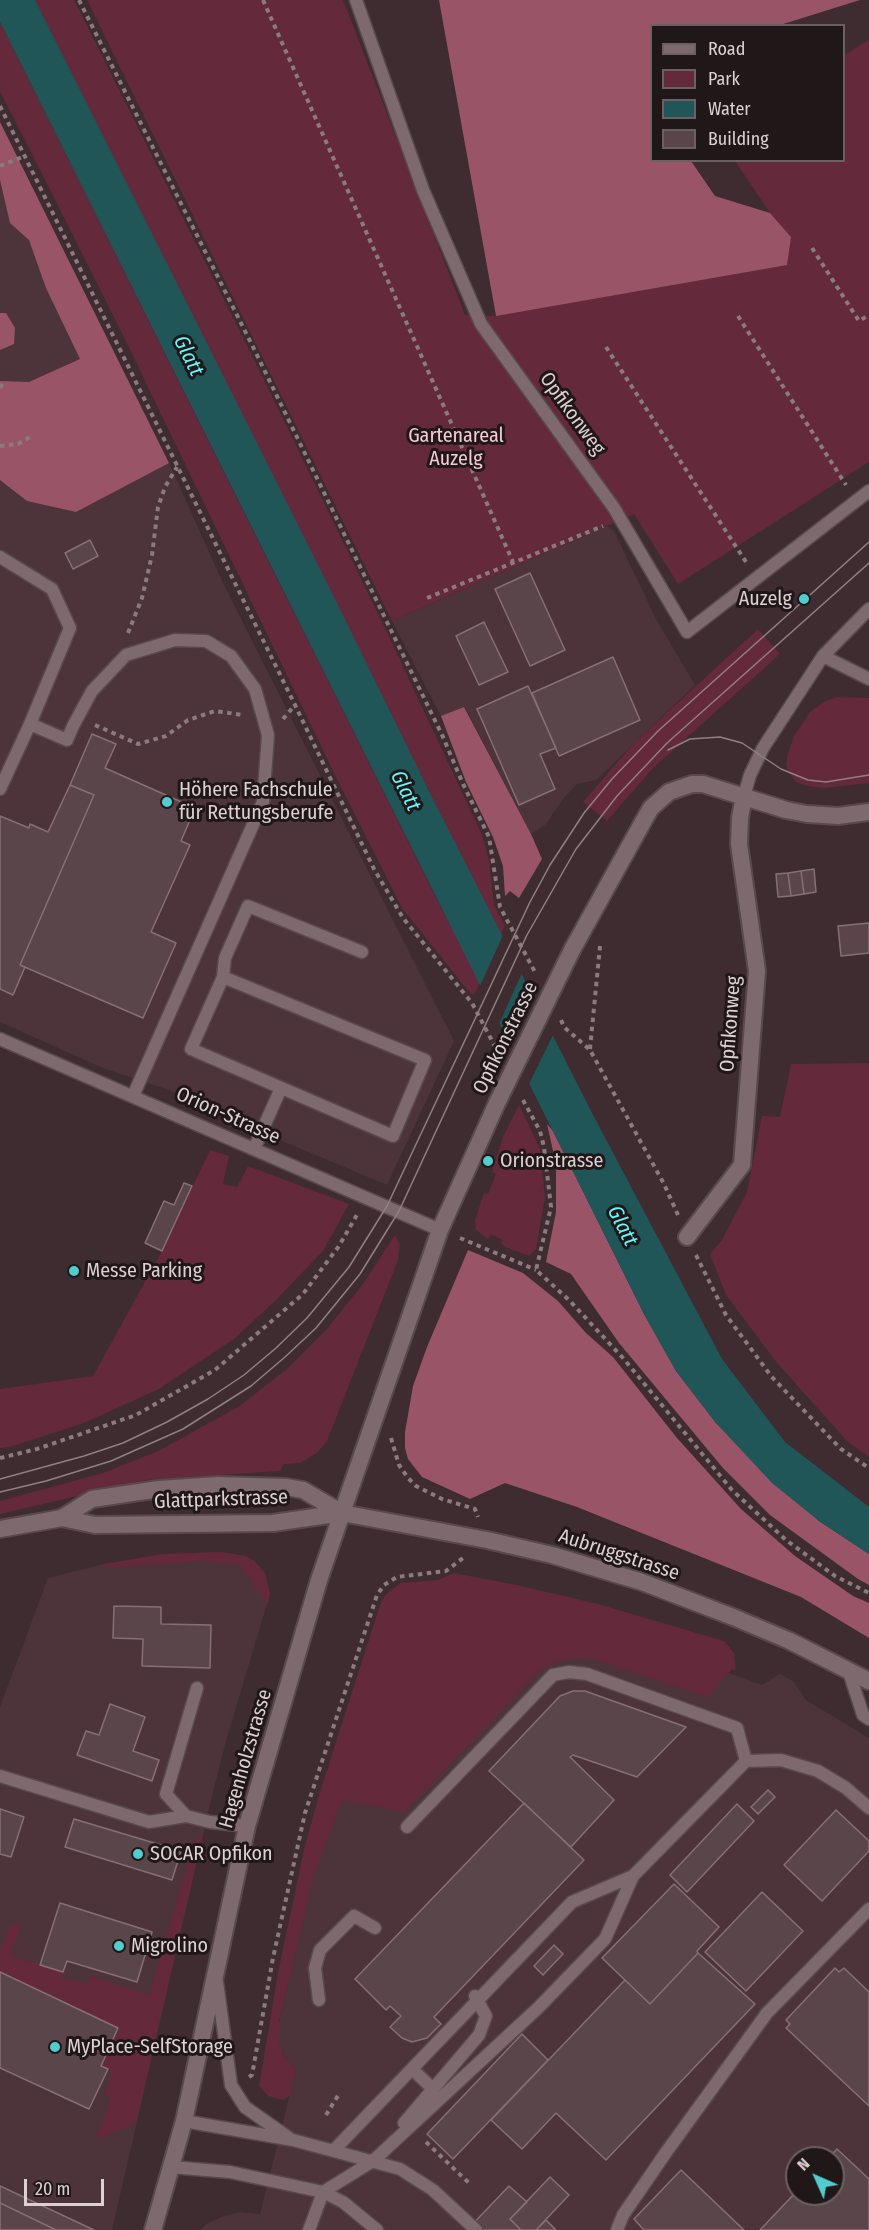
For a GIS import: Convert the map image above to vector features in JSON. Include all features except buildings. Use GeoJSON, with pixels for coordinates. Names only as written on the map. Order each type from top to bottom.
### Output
{"type":"FeatureCollection","features":[{"type":"Feature","properties":{"kind":"street","name":"Opfikonstrasse"},"geometry":{"type":"LineString","coordinates":[[342,1513],[440,1230],[496,1103],[572,950],[644,820],[659,800],[669,792],[692,784],[715,786],[786,810],[815,816],[869,812]]}},
{"type":"Feature","properties":{"kind":"street","name":"Opfikonweg"},"geometry":{"type":"LineString","coordinates":[[687,1237],[742,1165],[757,971],[739,844],[744,796]]}},
{"type":"Feature","properties":{"kind":"street","name":"Glattparkstrasse"},"geometry":{"type":"LineString","coordinates":[[0,1529],[62,1518],[92,1499],[159,1489],[217,1485],[286,1487],[303,1491],[342,1513]]}},
{"type":"Feature","properties":{"kind":"street","name":"Glattparkstrasse"},"geometry":{"type":"LineString","coordinates":[[62,1518],[94,1525],[273,1523],[342,1513]]}},
{"type":"Feature","properties":{"kind":"street","name":"Aubruggstrasse"},"geometry":{"type":"LineString","coordinates":[[342,1513],[487,1540],[552,1555],[642,1582],[733,1617],[848,1669],[869,1681]]}},
{"type":"Feature","properties":{"kind":"street","name":"Hagenholzstrasse"},"geometry":{"type":"LineString","coordinates":[[153,2230],[184,2121],[247,1827],[319,1580],[342,1513]]}},
{"type":"Feature","properties":{"kind":"lane","name":"Opfikonweg"},"geometry":{"type":"LineString","coordinates":[[356,0],[423,190],[481,324],[620,519],[687,632],[869,491]]}},
{"type":"Feature","properties":{"kind":"lane"},"geometry":{"type":"LineString","coordinates":[[0,557],[52,589],[70,628],[0,789]]}},
{"type":"Feature","properties":{"kind":"lane"},"geometry":{"type":"LineString","coordinates":[[744,796],[750,775],[763,748],[823,656],[869,609]]}},
{"type":"Feature","properties":{"kind":"lane"},"geometry":{"type":"LineString","coordinates":[[30,724],[67,740],[93,691],[126,655],[175,640],[206,641],[231,656],[255,689],[265,724],[268,735],[263,802],[133,1096]]}},
{"type":"Feature","properties":{"kind":"lane"},"geometry":{"type":"LineString","coordinates":[[823,656],[869,679]]}},
{"type":"Feature","properties":{"kind":"lane"},"geometry":{"type":"LineString","coordinates":[[223,977],[425,1060],[393,1136],[191,1049],[223,977],[225,958],[248,906],[362,952]]}},
{"type":"Feature","properties":{"kind":"lane","name":"Orion-Strasse"},"geometry":{"type":"LineString","coordinates":[[0,1039],[440,1230]]}},
{"type":"Feature","properties":{"kind":"lane"},"geometry":{"type":"LineString","coordinates":[[254,1149],[281,1088]]}},
{"type":"Feature","properties":{"kind":"lane"},"geometry":{"type":"LineString","coordinates":[[848,1669],[863,1715],[869,1719]]}},
{"type":"Feature","properties":{"kind":"lane"},"geometry":{"type":"LineString","coordinates":[[407,1827],[553,1675],[569,1671],[587,1674],[737,1728],[746,1761]]}},
{"type":"Feature","properties":{"kind":"lane"},"geometry":{"type":"LineString","coordinates":[[186,1816],[166,1794],[197,1688]]}},
{"type":"Feature","properties":{"kind":"lane"},"geometry":{"type":"LineString","coordinates":[[309,2230],[323,2192],[373,2161],[539,2007],[605,1939],[633,1876],[746,1761],[781,1760],[818,1771],[846,1788],[869,1808]]}},
{"type":"Feature","properties":{"kind":"lane"},"geometry":{"type":"LineString","coordinates":[[0,1776],[149,1822],[186,1816],[247,1827]]}},
{"type":"Feature","properties":{"kind":"lane"},"geometry":{"type":"LineString","coordinates":[[334,2150],[476,1998],[572,1902],[633,1876]]}},
{"type":"Feature","properties":{"kind":"lane"},"geometry":{"type":"LineString","coordinates":[[617,2230],[623,2215],[667,2151],[767,2013],[869,1909]]}},
{"type":"Feature","properties":{"kind":"lane"},"geometry":{"type":"LineString","coordinates":[[319,2000],[315,1968],[320,1950],[354,1916],[375,1928]]}},
{"type":"Feature","properties":{"kind":"lane"},"geometry":{"type":"LineString","coordinates":[[216,1975],[231,2085],[244,2107],[293,2140]]}},
{"type":"Feature","properties":{"kind":"lane"},"geometry":{"type":"LineString","coordinates":[[373,2161],[479,2036],[486,2016],[476,1998]]}},
{"type":"Feature","properties":{"kind":"lane"},"geometry":{"type":"LineString","coordinates":[[412,2069],[433,2089]]}},
{"type":"Feature","properties":{"kind":"lane"},"geometry":{"type":"LineString","coordinates":[[184,2121],[293,2140],[400,2169],[433,2190],[476,2230]]}},
{"type":"Feature","properties":{"kind":"lane"},"geometry":{"type":"LineString","coordinates":[[171,2167],[230,2172],[323,2192],[359,2213],[377,2230]]}},
{"type":"Feature","properties":{"kind":"path"},"geometry":{"type":"LineString","coordinates":[[79,0],[230,300],[443,737],[489,837],[500,907],[537,977]]}},
{"type":"Feature","properties":{"kind":"path"},"geometry":{"type":"LineString","coordinates":[[263,0],[513,562]]}},
{"type":"Feature","properties":{"kind":"path"},"geometry":{"type":"LineString","coordinates":[[0,106],[374,869],[402,918],[472,1003],[503,1062]]}},
{"type":"Feature","properties":{"kind":"path"},"geometry":{"type":"LineString","coordinates":[[0,165],[25,156]]}},
{"type":"Feature","properties":{"kind":"path"},"geometry":{"type":"LineString","coordinates":[[812,248],[859,321],[869,315]]}},
{"type":"Feature","properties":{"kind":"path"},"geometry":{"type":"LineString","coordinates":[[738,316],[856,501]]}},
{"type":"Feature","properties":{"kind":"path"},"geometry":{"type":"LineString","coordinates":[[606,347],[756,578]]}},
{"type":"Feature","properties":{"kind":"path"},"geometry":{"type":"LineString","coordinates":[[0,388],[4,381]]}},
{"type":"Feature","properties":{"kind":"path"},"geometry":{"type":"LineString","coordinates":[[0,446],[18,444],[33,435]]}},
{"type":"Feature","properties":{"kind":"path"},"geometry":{"type":"LineString","coordinates":[[126,655],[128,633],[142,598],[152,555],[158,507],[165,487],[177,467]]}},
{"type":"Feature","properties":{"kind":"path"},"geometry":{"type":"LineString","coordinates":[[427,598],[620,519]]}},
{"type":"Feature","properties":{"kind":"path"},"geometry":{"type":"LineString","coordinates":[[78,716],[138,744],[166,736],[188,720],[215,711],[236,713],[265,724]]}},
{"type":"Feature","properties":{"kind":"path"},"geometry":{"type":"LineString","coordinates":[[590,1050],[600,943],[598,938]]}},
{"type":"Feature","properties":{"kind":"path"},"geometry":{"type":"LineString","coordinates":[[559,1017],[564,1027],[590,1050],[664,1184],[726,1316],[771,1376],[841,1449],[869,1468]]}},
{"type":"Feature","properties":{"kind":"path"},"geometry":{"type":"LineString","coordinates":[[519,1092],[542,1139],[551,1208],[536,1270]]}},
{"type":"Feature","properties":{"kind":"path"},"geometry":{"type":"LineString","coordinates":[[0,1458],[37,1449],[136,1415],[215,1370],[303,1294],[339,1246],[367,1197]]}},
{"type":"Feature","properties":{"kind":"path"},"geometry":{"type":"LineString","coordinates":[[440,1230],[536,1270],[569,1300],[623,1358],[732,1490],[786,1540],[835,1576],[869,1593]]}},
{"type":"Feature","properties":{"kind":"path"},"geometry":{"type":"LineString","coordinates":[[252,2075],[273,1958],[305,1814],[374,1604],[384,1585],[397,1577],[446,1571],[487,1540],[475,1509],[442,1499],[416,1486],[399,1465],[395,1450]]}},
{"type":"Feature","properties":{"kind":"path"},"geometry":{"type":"LineString","coordinates":[[326,2115],[339,2094]]}},
{"type":"Feature","properties":{"kind":"path"},"geometry":{"type":"LineString","coordinates":[[426,2142],[471,2184]]}},
{"type":"Feature","properties":{"kind":"shaded area"},"geometry":{"type":"Polygon","coordinates":[[[439,0],[860,0],[783,24],[650,24],[650,162],[692,162],[715,196],[770,213],[791,237],[787,265],[496,316],[439,0]]]}},
{"type":"Feature","properties":{"kind":"shaded area","name":"Höhere Fachschule für Rettungsberufe"},"geometry":{"type":"Polygon","coordinates":[[[0,122],[169,463],[222,581],[454,1041],[387,1185],[280,1140],[246,1122],[166,1089],[103,1068],[0,1022],[0,122]]]}},
{"type":"Feature","properties":{"kind":"shaded area"},"geometry":{"type":"Polygon","coordinates":[[[0,122],[169,463],[76,512],[27,501],[0,480],[0,381],[29,382],[80,359],[46,288],[29,240],[10,223],[0,180],[0,122]]]}},
{"type":"Feature","properties":{"kind":"shaded area"},"geometry":{"type":"Polygon","coordinates":[[[0,313],[6,313],[15,328],[14,344],[0,350],[0,313]]]}},
{"type":"Feature","properties":{"kind":"shaded area"},"geometry":{"type":"Polygon","coordinates":[[[607,526],[614,531],[656,619],[695,685],[596,780],[577,784],[563,799],[546,824],[531,834],[465,707],[441,716],[392,621],[607,526]]]}},
{"type":"Feature","properties":{"kind":"shaded area"},"geometry":{"type":"Polygon","coordinates":[[[464,707],[542,859],[519,898],[510,891],[505,896],[503,866],[493,837],[466,782],[441,716],[464,707]]]}},
{"type":"Feature","properties":{"kind":"shaded area"},"geometry":{"type":"Polygon","coordinates":[[[547,1124],[553,1131],[644,1314],[676,1371],[716,1423],[819,1521],[869,1554],[869,1585],[770,1515],[723,1468],[619,1343],[571,1274],[546,1262],[556,1212],[556,1164],[547,1124]]]}},
{"type":"Feature","properties":{"kind":"shaded area"},"geometry":{"type":"Polygon","coordinates":[[[468,1250],[523,1273],[558,1301],[586,1333],[613,1357],[677,1438],[741,1509],[795,1556],[853,1596],[869,1603],[869,1638],[801,1597],[577,1507],[505,1483],[470,1499],[422,1477],[408,1459],[405,1448],[405,1432],[413,1386],[468,1250]]]}},
{"type":"Feature","properties":{"kind":"shaded area"},"geometry":{"type":"Polygon","coordinates":[[[221,1552],[245,1556],[253,1560],[265,1573],[270,1594],[212,1796],[112,2230],[0,2230],[0,1707],[48,1578],[104,1564],[164,1554],[221,1552]]]}},
{"type":"Feature","properties":{"kind":"shaded area"},"geometry":{"type":"Polygon","coordinates":[[[400,1609],[639,1641],[762,1685],[780,1674],[794,1682],[806,1700],[869,1738],[869,2230],[201,2230],[206,2224],[224,2216],[241,2212],[260,2214],[296,2070],[284,2056],[279,2041],[279,2023],[288,1982],[278,1973],[305,1846],[320,1792],[329,1789],[400,1609]]]}},
{"type":"Feature","properties":{"kind":"green space"},"geometry":{"type":"Polygon","coordinates":[[[35,0],[74,0],[268,388],[384,626],[482,835],[489,860],[494,905],[505,926],[474,995],[470,993],[402,908],[336,777],[120,329],[0,91],[0,22],[471,964],[491,915],[35,0]]]}},
{"type":"Feature","properties":{"kind":"green space","name":"Gartenareal Auzelg"},"geometry":{"type":"Polygon","coordinates":[[[87,0],[343,0],[465,315],[496,316],[791,237],[770,213],[736,162],[845,162],[845,54],[869,40],[869,462],[678,584],[634,514],[392,621],[87,0]]]}},
{"type":"Feature","properties":{"kind":"green space"},"geometry":{"type":"Polygon","coordinates":[[[758,629],[780,654],[652,769],[607,821],[583,802],[633,744],[758,629]]]}},
{"type":"Feature","properties":{"kind":"green space"},"geometry":{"type":"Polygon","coordinates":[[[837,697],[869,698],[869,783],[825,788],[796,782],[786,765],[794,736],[811,711],[837,697]]]}},
{"type":"Feature","properties":{"kind":"green space"},"geometry":{"type":"Polygon","coordinates":[[[869,1063],[869,1457],[847,1441],[777,1363],[726,1295],[710,1254],[722,1240],[747,1192],[762,1116],[780,1117],[791,1064],[869,1063]]]}},
{"type":"Feature","properties":{"kind":"green space"},"geometry":{"type":"Polygon","coordinates":[[[519,1105],[540,1149],[545,1198],[536,1249],[529,1256],[505,1247],[501,1243],[502,1240],[491,1234],[488,1239],[482,1235],[476,1230],[475,1220],[484,1193],[488,1194],[496,1174],[492,1172],[503,1137],[519,1105]]]}},
{"type":"Feature","properties":{"kind":"green space"},"geometry":{"type":"Polygon","coordinates":[[[210,1150],[229,1156],[223,1184],[237,1187],[248,1166],[349,1204],[323,1251],[234,1339],[159,1389],[84,1423],[10,1447],[0,1448],[0,1389],[93,1376],[162,1251],[210,1150]]]}},
{"type":"Feature","properties":{"kind":"green space"},"geometry":{"type":"Polygon","coordinates":[[[395,1235],[400,1245],[398,1260],[327,1441],[317,1453],[300,1463],[284,1464],[280,1471],[146,1480],[0,1514],[0,1501],[103,1473],[158,1451],[238,1407],[287,1369],[326,1330],[363,1284],[395,1235]]]}},
{"type":"Feature","properties":{"kind":"green space"},"geometry":{"type":"Polygon","coordinates":[[[221,1552],[245,1556],[253,1560],[265,1573],[270,1594],[268,1604],[239,1565],[206,1561],[104,1568],[104,1564],[164,1554],[221,1552]]]}},
{"type":"Feature","properties":{"kind":"green space"},"geometry":{"type":"Polygon","coordinates":[[[454,1573],[598,1604],[724,1641],[734,1653],[736,1670],[732,1669],[708,1697],[594,1659],[577,1658],[555,1662],[538,1672],[404,1812],[342,1800],[313,1878],[279,2022],[279,2041],[284,2056],[296,2070],[290,2096],[283,2100],[268,2096],[259,2086],[278,1973],[305,1846],[381,1602],[386,1594],[401,1583],[438,1580],[454,1573]]]}},
{"type":"Feature","properties":{"kind":"green space"},"geometry":{"type":"Polygon","coordinates":[[[203,1834],[136,2123],[96,2140],[111,2097],[104,2095],[112,2075],[101,2066],[118,2028],[0,1972],[0,1947],[2,1947],[10,1924],[21,1926],[11,1955],[63,1972],[62,1977],[86,1984],[92,1976],[149,1995],[195,1840],[203,1834]]]}},
{"type":"Feature","properties":{"kind":"water","name":"Glatt"},"geometry":{"type":"Polygon","coordinates":[[[0,0],[35,0],[430,793],[592,1113],[722,1359],[785,1442],[869,1507],[869,1554],[819,1521],[772,1483],[716,1423],[676,1371],[644,1314],[0,22],[0,0]]]}},
{"type":"Feature","properties":{"kind":"pier"},"geometry":{"type":"Polygon","coordinates":[[[504,933],[523,971],[498,1026],[479,988],[504,933]]]}},
{"type":"Feature","properties":{"kind":"pier"},"geometry":{"type":"Polygon","coordinates":[[[528,981],[554,1033],[528,1086],[501,1033],[528,981]]]}},
{"type":"Feature","properties":{"kind":"tram line"},"geometry":{"type":"LineString","coordinates":[[0,1479],[123,1443],[167,1422],[244,1375],[307,1318],[349,1267],[387,1206],[530,902],[550,865],[584,813],[612,779],[658,731],[869,542]]}},
{"type":"Feature","properties":{"kind":"tram line"},"geometry":{"type":"LineString","coordinates":[[0,1492],[111,1461],[183,1429],[251,1386],[316,1328],[360,1274],[399,1211],[527,935],[576,849],[617,796],[667,743],[869,563]]}},
{"type":"Feature","properties":{"kind":"tram line"},"geometry":{"type":"LineString","coordinates":[[668,750],[690,739],[720,737],[742,743],[781,769],[808,780],[826,782],[869,775]]}},
{"type":"Feature","properties":{"kind":"place","name":"Auzelg"},"geometry":{"type":"Point","coordinates":[804,599]}},
{"type":"Feature","properties":{"kind":"place","name":"Höhere Fachschule für Rettungsberufe"},"geometry":{"type":"Point","coordinates":[167,802]}},
{"type":"Feature","properties":{"kind":"place","name":"Orionstrasse"},"geometry":{"type":"Point","coordinates":[488,1161]}},
{"type":"Feature","properties":{"kind":"place","name":"Messe Parking"},"geometry":{"type":"Point","coordinates":[74,1271]}},
{"type":"Feature","properties":{"kind":"place","name":"SOCAR Opfikon"},"geometry":{"type":"Point","coordinates":[138,1854]}},
{"type":"Feature","properties":{"kind":"place","name":"Migrolino"},"geometry":{"type":"Point","coordinates":[119,1946]}},
{"type":"Feature","properties":{"kind":"place","name":"MyPlace-SelfStorage"},"geometry":{"type":"Point","coordinates":[55,2047]}}]}
